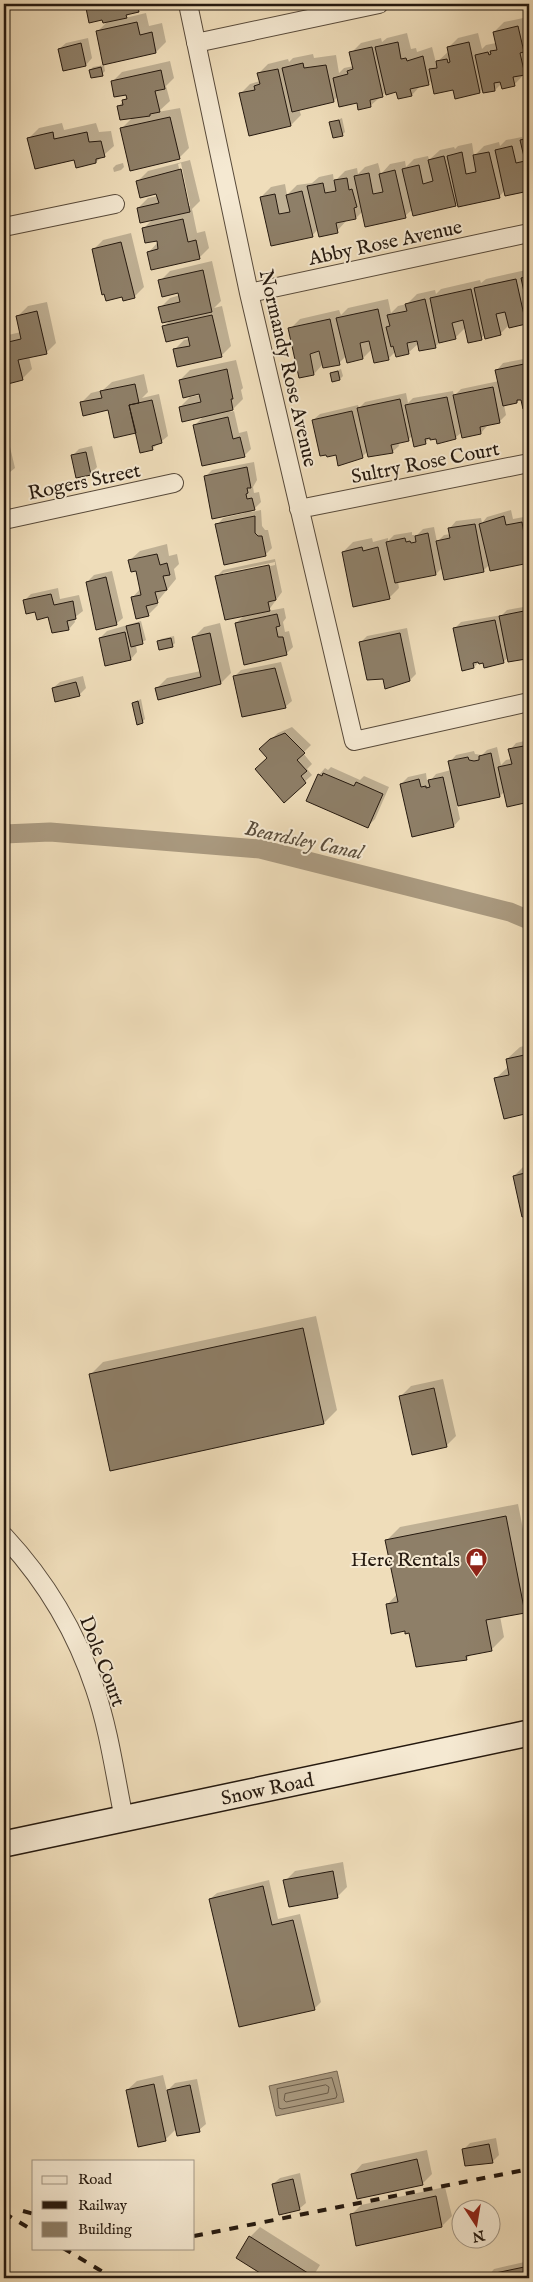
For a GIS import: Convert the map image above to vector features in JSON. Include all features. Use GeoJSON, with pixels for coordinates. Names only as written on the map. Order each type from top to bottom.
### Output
{"type":"FeatureCollection","features":[{"type":"Feature","properties":{"kind":"main road","name":"Snow Road"},"geometry":{"type":"LineString","coordinates":[[4,1844],[529,1733]]}},
{"type":"Feature","properties":{"kind":"street","name":"Normandy Rose Avenue"},"geometry":{"type":"LineString","coordinates":[[188,4],[249,293],[354,741],[529,702]]}},
{"type":"Feature","properties":{"kind":"street"},"geometry":{"type":"LineString","coordinates":[[196,43],[379,4]]}},
{"type":"Feature","properties":{"kind":"street"},"geometry":{"type":"LineString","coordinates":[[4,227],[114,204]]}},
{"type":"Feature","properties":{"kind":"street","name":"Abby Rose Avenue"},"geometry":{"type":"LineString","coordinates":[[249,293],[529,233]]}},
{"type":"Feature","properties":{"kind":"street","name":"Sultry Rose Court"},"geometry":{"type":"LineString","coordinates":[[299,509],[529,462]]}},
{"type":"Feature","properties":{"kind":"street","name":"Rogers Street"},"geometry":{"type":"LineString","coordinates":[[4,520],[174,483]]}},
{"type":"Feature","properties":{"kind":"street","name":"Dole Court"},"geometry":{"type":"LineString","coordinates":[[4,1536],[43,1583],[64,1616],[81,1652],[100,1708],[124,1819]]}},
{"type":"Feature","properties":{"kind":"water"},"geometry":{"type":"Polygon","coordinates":[[[337,2071],[344,2102],[276,2116],[269,2086],[337,2071]]]}},
{"type":"Feature","properties":{"kind":"building"},"geometry":{"type":"Polygon","coordinates":[[[104,4],[137,4],[139,12],[126,15],[127,18],[103,23],[102,20],[89,23],[86,8],[104,4]]]}},
{"type":"Feature","properties":{"kind":"building"},"geometry":{"type":"Polygon","coordinates":[[[137,22],[140,35],[152,32],[156,53],[103,65],[96,31],[137,22]]]}},
{"type":"Feature","properties":{"kind":"building"},"geometry":{"type":"Polygon","coordinates":[[[518,26],[524,52],[520,53],[525,75],[513,77],[515,86],[502,89],[500,82],[494,83],[495,91],[483,93],[475,55],[488,52],[489,55],[491,54],[490,51],[497,50],[493,32],[518,26]]]}},
{"type":"Feature","properties":{"kind":"building"},"geometry":{"type":"Polygon","coordinates":[[[398,42],[401,59],[406,58],[407,61],[423,56],[429,85],[410,89],[412,96],[398,99],[396,92],[386,95],[375,47],[398,42]]]}},
{"type":"Feature","properties":{"kind":"building"},"geometry":{"type":"Polygon","coordinates":[[[469,42],[480,93],[455,99],[453,90],[434,94],[429,69],[437,68],[436,61],[447,59],[448,63],[450,62],[447,47],[469,42]]]}},
{"type":"Feature","properties":{"kind":"building"},"geometry":{"type":"Polygon","coordinates":[[[81,43],[86,66],[63,71],[58,49],[81,43]]]}},
{"type":"Feature","properties":{"kind":"building"},"geometry":{"type":"Polygon","coordinates":[[[372,47],[383,97],[370,100],[371,107],[358,110],[357,103],[339,107],[333,78],[348,74],[347,71],[353,69],[349,52],[372,47]]]}},
{"type":"Feature","properties":{"kind":"building"},"geometry":{"type":"Polygon","coordinates":[[[303,63],[304,68],[326,65],[334,102],[292,112],[282,68],[303,63]]]}},
{"type":"Feature","properties":{"kind":"building"},"geometry":{"type":"Polygon","coordinates":[[[101,67],[103,76],[91,78],[89,70],[101,67]]]}},
{"type":"Feature","properties":{"kind":"building"},"geometry":{"type":"Polygon","coordinates":[[[278,69],[291,126],[249,136],[239,93],[255,90],[254,86],[260,84],[257,73],[278,69]]]}},
{"type":"Feature","properties":{"kind":"building"},"geometry":{"type":"Polygon","coordinates":[[[161,70],[165,89],[155,91],[160,112],[150,114],[150,116],[120,120],[117,106],[123,105],[122,100],[127,99],[126,95],[114,97],[111,81],[161,70]]]}},
{"type":"Feature","properties":{"kind":"building"},"geometry":{"type":"Polygon","coordinates":[[[170,117],[180,159],[130,171],[120,128],[170,117]]]}},
{"type":"Feature","properties":{"kind":"building"},"geometry":{"type":"Polygon","coordinates":[[[339,120],[343,136],[333,138],[329,122],[339,120]]]}},
{"type":"Feature","properties":{"kind":"building"},"geometry":{"type":"Polygon","coordinates":[[[53,132],[54,139],[87,132],[89,142],[101,141],[105,157],[96,159],[96,163],[76,168],[74,160],[35,169],[27,138],[53,132]]]}},
{"type":"Feature","properties":{"kind":"building"},"geometry":{"type":"Polygon","coordinates":[[[529,138],[529,191],[505,196],[495,150],[512,146],[516,163],[525,161],[520,140],[529,138]]]}},
{"type":"Feature","properties":{"kind":"building"},"geometry":{"type":"Polygon","coordinates":[[[462,152],[466,174],[476,172],[473,155],[489,152],[500,198],[458,207],[447,156],[462,152]]]}},
{"type":"Feature","properties":{"kind":"building"},"geometry":{"type":"Polygon","coordinates":[[[444,156],[456,206],[413,216],[402,169],[419,165],[423,184],[433,181],[428,160],[444,156]]]}},
{"type":"Feature","properties":{"kind":"building"},"geometry":{"type":"Polygon","coordinates":[[[181,169],[190,212],[140,223],[137,208],[159,203],[156,194],[140,198],[136,181],[181,169]]]}},
{"type":"Feature","properties":{"kind":"building"},"geometry":{"type":"Polygon","coordinates":[[[395,170],[406,218],[365,227],[354,176],[369,173],[373,194],[383,192],[379,174],[395,170]]]}},
{"type":"Feature","properties":{"kind":"building"},"geometry":{"type":"Polygon","coordinates":[[[347,178],[349,190],[352,189],[357,207],[354,208],[356,219],[336,223],[338,233],[319,237],[307,186],[323,183],[325,193],[336,191],[334,180],[347,178]]]}},
{"type":"Feature","properties":{"kind":"building"},"geometry":{"type":"Polygon","coordinates":[[[302,191],[313,237],[271,246],[260,197],[275,194],[279,214],[290,212],[286,195],[302,191]]]}},
{"type":"Feature","properties":{"kind":"building"},"geometry":{"type":"Polygon","coordinates":[[[183,219],[188,242],[196,240],[200,259],[151,270],[147,252],[158,249],[157,241],[145,243],[142,228],[183,219]]]}},
{"type":"Feature","properties":{"kind":"building"},"geometry":{"type":"Polygon","coordinates":[[[121,242],[135,298],[123,301],[122,297],[106,301],[104,294],[102,295],[92,249],[121,242]]]}},
{"type":"Feature","properties":{"kind":"building"},"geometry":{"type":"Polygon","coordinates":[[[203,270],[212,312],[162,323],[158,307],[180,302],[178,293],[162,297],[158,280],[203,270]]]}},
{"type":"Feature","properties":{"kind":"building"},"geometry":{"type":"Polygon","coordinates":[[[529,276],[529,315],[521,278],[529,276]]]}},
{"type":"Feature","properties":{"kind":"building"},"geometry":{"type":"Polygon","coordinates":[[[516,279],[526,324],[509,328],[505,312],[496,314],[501,335],[485,339],[474,288],[516,279]]]}},
{"type":"Feature","properties":{"kind":"building"},"geometry":{"type":"Polygon","coordinates":[[[471,289],[482,340],[468,343],[463,320],[452,323],[456,339],[439,343],[430,298],[471,289]]]}},
{"type":"Feature","properties":{"kind":"building"},"geometry":{"type":"Polygon","coordinates":[[[425,299],[436,348],[419,351],[417,341],[407,343],[409,354],[396,357],[393,346],[391,347],[386,327],[390,326],[387,315],[407,311],[405,304],[425,299]]]}},
{"type":"Feature","properties":{"kind":"building"},"geometry":{"type":"Polygon","coordinates":[[[378,309],[389,360],[374,363],[369,341],[360,343],[363,359],[347,363],[336,318],[378,309]]]}},
{"type":"Feature","properties":{"kind":"building"},"geometry":{"type":"Polygon","coordinates":[[[37,311],[47,354],[18,360],[23,380],[4,385],[4,343],[21,339],[16,316],[37,311]]]}},
{"type":"Feature","properties":{"kind":"building"},"geometry":{"type":"Polygon","coordinates":[[[212,315],[222,357],[177,367],[173,349],[190,346],[188,337],[166,342],[162,326],[212,315]]]}},
{"type":"Feature","properties":{"kind":"building"},"geometry":{"type":"Polygon","coordinates":[[[330,319],[340,365],[323,368],[319,351],[310,354],[314,375],[299,378],[288,328],[330,319]]]}},
{"type":"Feature","properties":{"kind":"building"},"geometry":{"type":"Polygon","coordinates":[[[529,363],[529,408],[523,409],[521,400],[517,400],[517,403],[503,406],[495,370],[529,363]]]}},
{"type":"Feature","properties":{"kind":"building"},"geometry":{"type":"Polygon","coordinates":[[[227,369],[233,399],[231,399],[233,410],[182,422],[179,407],[201,402],[199,394],[183,398],[179,380],[227,369]]]}},
{"type":"Feature","properties":{"kind":"building"},"geometry":{"type":"Polygon","coordinates":[[[338,371],[340,380],[332,382],[330,373],[338,371]]]}},
{"type":"Feature","properties":{"kind":"building"},"geometry":{"type":"Polygon","coordinates":[[[135,384],[139,403],[129,405],[136,433],[114,438],[108,410],[83,416],[80,402],[102,398],[100,391],[135,384]]]}},
{"type":"Feature","properties":{"kind":"building"},"geometry":{"type":"Polygon","coordinates":[[[493,387],[500,423],[480,427],[481,434],[462,438],[453,395],[493,387]]]}},
{"type":"Feature","properties":{"kind":"building"},"geometry":{"type":"Polygon","coordinates":[[[447,397],[456,439],[437,444],[436,439],[430,440],[430,438],[425,439],[426,444],[414,447],[405,405],[447,397]]]}},
{"type":"Feature","properties":{"kind":"building"},"geometry":{"type":"Polygon","coordinates":[[[400,399],[409,441],[391,445],[393,453],[368,457],[357,408],[400,399]]]}},
{"type":"Feature","properties":{"kind":"building"},"geometry":{"type":"Polygon","coordinates":[[[152,400],[162,443],[152,446],[153,450],[140,453],[129,405],[152,400]]]}},
{"type":"Feature","properties":{"kind":"building"},"geometry":{"type":"Polygon","coordinates":[[[352,411],[363,458],[338,466],[336,455],[320,456],[312,420],[352,411]]]}},
{"type":"Feature","properties":{"kind":"building"},"geometry":{"type":"Polygon","coordinates":[[[228,417],[233,439],[240,437],[245,457],[202,466],[193,425],[228,417]]]}},
{"type":"Feature","properties":{"kind":"building"},"geometry":{"type":"Polygon","coordinates":[[[4,452],[9,476],[4,477],[4,452]]]}},
{"type":"Feature","properties":{"kind":"building"},"geometry":{"type":"Polygon","coordinates":[[[86,452],[91,475],[76,478],[71,455],[86,452]]]}},
{"type":"Feature","properties":{"kind":"building"},"geometry":{"type":"Polygon","coordinates":[[[247,467],[251,488],[247,488],[248,493],[246,494],[247,499],[252,498],[255,510],[212,519],[204,476],[247,467]]]}},
{"type":"Feature","properties":{"kind":"building"},"geometry":{"type":"Polygon","coordinates":[[[255,516],[255,533],[258,536],[262,536],[266,556],[224,565],[215,524],[255,516]]]}},
{"type":"Feature","properties":{"kind":"building"},"geometry":{"type":"Polygon","coordinates":[[[504,516],[506,525],[522,522],[529,563],[490,571],[479,524],[504,516]]]}},
{"type":"Feature","properties":{"kind":"building"},"geometry":{"type":"Polygon","coordinates":[[[475,524],[484,572],[444,580],[436,541],[450,538],[448,528],[475,524]]]}},
{"type":"Feature","properties":{"kind":"building"},"geometry":{"type":"Polygon","coordinates":[[[428,533],[436,575],[395,583],[386,542],[405,538],[406,542],[416,542],[415,536],[428,533]]]}},
{"type":"Feature","properties":{"kind":"building"},"geometry":{"type":"Polygon","coordinates":[[[362,547],[363,551],[378,547],[390,599],[353,607],[342,552],[362,547]]]}},
{"type":"Feature","properties":{"kind":"building"},"geometry":{"type":"Polygon","coordinates":[[[157,554],[160,565],[167,563],[170,575],[163,576],[167,590],[155,592],[158,603],[146,606],[149,616],[136,619],[131,597],[141,595],[136,571],[131,572],[128,560],[157,554]]]}},
{"type":"Feature","properties":{"kind":"building"},"geometry":{"type":"Polygon","coordinates":[[[269,565],[276,600],[268,602],[270,611],[225,620],[215,576],[269,565]]]}},
{"type":"Feature","properties":{"kind":"building"},"geometry":{"type":"Polygon","coordinates":[[[106,577],[117,625],[96,630],[86,582],[106,577]]]}},
{"type":"Feature","properties":{"kind":"building"},"geometry":{"type":"Polygon","coordinates":[[[51,594],[54,605],[73,601],[76,619],[67,621],[69,630],[52,633],[48,617],[37,620],[35,612],[26,614],[23,600],[51,594]]]}},
{"type":"Feature","properties":{"kind":"building"},"geometry":{"type":"Polygon","coordinates":[[[529,610],[529,654],[525,655],[526,659],[508,662],[499,616],[529,610]]]}},
{"type":"Feature","properties":{"kind":"building"},"geometry":{"type":"Polygon","coordinates":[[[277,614],[280,626],[276,627],[278,637],[283,637],[287,655],[244,665],[235,623],[277,614]]]}},
{"type":"Feature","properties":{"kind":"building"},"geometry":{"type":"Polygon","coordinates":[[[495,620],[504,663],[484,668],[483,663],[479,664],[478,662],[473,663],[474,668],[462,671],[453,628],[495,620]]]}},
{"type":"Feature","properties":{"kind":"building"},"geometry":{"type":"Polygon","coordinates":[[[139,623],[143,644],[131,647],[126,626],[139,623]]]}},
{"type":"Feature","properties":{"kind":"building"},"geometry":{"type":"Polygon","coordinates":[[[125,632],[131,660],[105,666],[99,638],[125,632]]]}},
{"type":"Feature","properties":{"kind":"building"},"geometry":{"type":"Polygon","coordinates":[[[210,633],[221,684],[158,700],[155,688],[201,677],[192,637],[210,633]]]}},
{"type":"Feature","properties":{"kind":"building"},"geometry":{"type":"Polygon","coordinates":[[[400,633],[410,681],[385,689],[383,679],[367,680],[359,642],[400,633]]]}},
{"type":"Feature","properties":{"kind":"building"},"geometry":{"type":"Polygon","coordinates":[[[171,638],[173,647],[159,650],[157,641],[171,638]]]}},
{"type":"Feature","properties":{"kind":"building"},"geometry":{"type":"Polygon","coordinates":[[[275,668],[286,708],[242,717],[233,676],[275,668]]]}},
{"type":"Feature","properties":{"kind":"building"},"geometry":{"type":"Polygon","coordinates":[[[76,682],[80,696],[55,702],[52,688],[76,682]]]}},
{"type":"Feature","properties":{"kind":"building"},"geometry":{"type":"Polygon","coordinates":[[[138,701],[143,723],[137,725],[132,703],[138,701]]]}},
{"type":"Feature","properties":{"kind":"building"},"geometry":{"type":"Polygon","coordinates":[[[285,733],[305,753],[297,760],[307,771],[301,776],[306,783],[284,803],[255,769],[267,758],[259,749],[270,739],[285,733]]]}},
{"type":"Feature","properties":{"kind":"building"},"geometry":{"type":"Polygon","coordinates":[[[529,745],[529,802],[507,807],[498,767],[512,764],[508,749],[529,745]]]}},
{"type":"Feature","properties":{"kind":"building"},"geometry":{"type":"Polygon","coordinates":[[[491,753],[500,797],[458,806],[448,761],[468,757],[469,760],[474,761],[479,760],[479,756],[491,753]]]}},
{"type":"Feature","properties":{"kind":"building"},"geometry":{"type":"Polygon","coordinates":[[[323,773],[354,786],[356,782],[383,794],[368,828],[306,801],[318,774],[322,776],[323,773]]]}},
{"type":"Feature","properties":{"kind":"building"},"geometry":{"type":"Polygon","coordinates":[[[443,777],[454,827],[412,837],[400,784],[419,779],[421,787],[426,786],[426,788],[430,787],[428,780],[443,777]]]}},
{"type":"Feature","properties":{"kind":"building"},"geometry":{"type":"Polygon","coordinates":[[[529,1054],[529,1113],[504,1119],[494,1078],[509,1075],[506,1059],[529,1054]]]}},
{"type":"Feature","properties":{"kind":"building"},"geometry":{"type":"Polygon","coordinates":[[[529,1172],[529,1215],[522,1217],[513,1176],[529,1172]]]}},
{"type":"Feature","properties":{"kind":"building"},"geometry":{"type":"Polygon","coordinates":[[[303,1328],[324,1424],[110,1471],[89,1374],[303,1328]]]}},
{"type":"Feature","properties":{"kind":"building"},"geometry":{"type":"Polygon","coordinates":[[[434,1388],[447,1447],[412,1455],[399,1396],[434,1388]]]}},
{"type":"Feature","properties":{"kind":"building"},"geometry":{"type":"Polygon","coordinates":[[[506,1516],[525,1613],[486,1620],[492,1651],[466,1656],[467,1660],[416,1667],[409,1633],[405,1634],[405,1631],[391,1634],[386,1604],[398,1602],[385,1540],[506,1516]]]}},
{"type":"Feature","properties":{"kind":"building"},"geometry":{"type":"Polygon","coordinates":[[[333,1871],[338,1898],[289,1907],[283,1880],[333,1871]]]}},
{"type":"Feature","properties":{"kind":"building"},"geometry":{"type":"Polygon","coordinates":[[[263,1886],[272,1925],[293,1920],[315,2010],[239,2027],[209,1899],[263,1886]]]}},
{"type":"Feature","properties":{"kind":"building"},"geometry":{"type":"Polygon","coordinates":[[[154,2084],[166,2141],[138,2147],[126,2090],[154,2084]]]}},
{"type":"Feature","properties":{"kind":"building"},"geometry":{"type":"Polygon","coordinates":[[[190,2085],[200,2132],[177,2136],[167,2090],[190,2085]]]}},
{"type":"Feature","properties":{"kind":"building"},"geometry":{"type":"Polygon","coordinates":[[[489,2144],[493,2163],[465,2166],[462,2149],[489,2144]]]}},
{"type":"Feature","properties":{"kind":"building"},"geometry":{"type":"Polygon","coordinates":[[[417,2159],[423,2185],[357,2199],[351,2174],[417,2159]]]}},
{"type":"Feature","properties":{"kind":"building"},"geometry":{"type":"Polygon","coordinates":[[[293,2179],[300,2210],[279,2215],[272,2184],[293,2179]]]}},
{"type":"Feature","properties":{"kind":"building"},"geometry":{"type":"Polygon","coordinates":[[[436,2196],[442,2227],[356,2246],[350,2214],[436,2196]]]}},
{"type":"Feature","properties":{"kind":"building"},"geometry":{"type":"Polygon","coordinates":[[[249,2236],[311,2275],[309,2278],[268,2278],[236,2258],[249,2236]]]}},
{"type":"Feature","properties":{"kind":"building"},"geometry":{"type":"Polygon","coordinates":[[[529,2266],[529,2278],[487,2278],[486,2275],[529,2266]]]}},
{"type":"Feature","properties":{"kind":"waterway","name":"Beardsley Canal"},"geometry":{"type":"LineString","coordinates":[[4,834],[50,832],[260,849],[510,912],[529,920]]}},
{"type":"Feature","properties":{"kind":"railway"},"geometry":{"type":"LineString","coordinates":[[195,2236],[529,2169]]}},
{"type":"Feature","properties":{"kind":"railway"},"geometry":{"type":"LineString","coordinates":[[23,2211],[32,2213]]}},
{"type":"Feature","properties":{"kind":"railway"},"geometry":{"type":"LineString","coordinates":[[4,2213],[32,2230]]}},
{"type":"Feature","properties":{"kind":"railway"},"geometry":{"type":"LineString","coordinates":[[66,2250],[113,2278]]}},
{"type":"Feature","properties":{"kind":"place","name":"Herc Rentals"},"geometry":{"type":"Point","coordinates":[476,1578]}}]}
